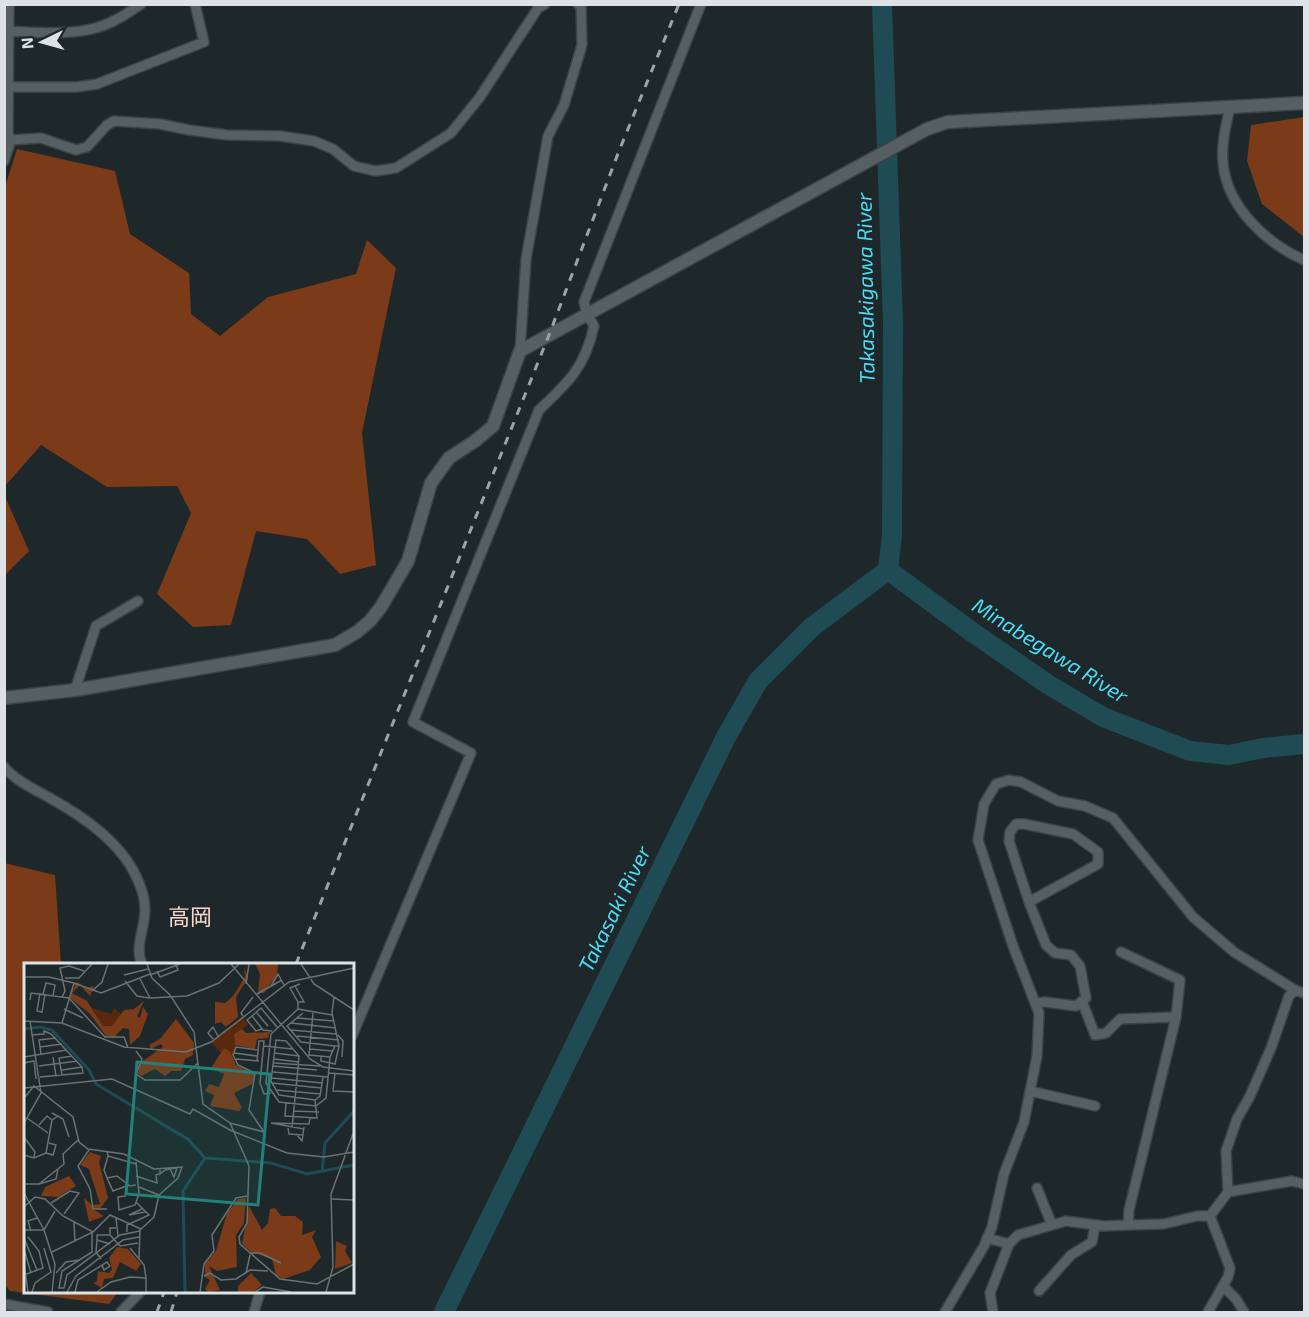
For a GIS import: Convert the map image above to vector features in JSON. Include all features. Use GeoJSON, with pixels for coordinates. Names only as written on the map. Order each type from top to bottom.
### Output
{"type":"FeatureCollection","features":[{"type":"Feature","properties":{"kind":"street"},"geometry":{"type":"LineString","coordinates":[[4,161],[11,140],[8,134],[6,87],[9,4]]}},
{"type":"Feature","properties":{"kind":"street"},"geometry":{"type":"LineString","coordinates":[[7,31],[68,32],[98,27],[112,22],[141,4]]}},
{"type":"Feature","properties":{"kind":"street"},"geometry":{"type":"LineString","coordinates":[[6,87],[77,87],[97,84],[204,42],[195,4]]}},
{"type":"Feature","properties":{"kind":"street"},"geometry":{"type":"LineString","coordinates":[[11,140],[41,138],[76,150],[87,147],[107,125],[114,121],[160,124],[227,135],[280,136],[314,141],[333,149],[354,166],[375,171],[396,168],[451,133],[480,97],[538,8],[545,4]]}},
{"type":"Feature","properties":{"kind":"street"},"geometry":{"type":"LineString","coordinates":[[4,698],[75,690],[335,645],[370,621],[381,607],[408,561],[431,483],[449,458],[493,426],[520,351],[526,259],[548,136],[564,105],[582,45],[581,5],[578,4]]}},
{"type":"Feature","properties":{"kind":"street"},"geometry":{"type":"LineString","coordinates":[[354,1031],[471,753],[413,722],[539,410],[571,378],[589,348],[594,326],[587,314],[584,302],[700,4]]}},
{"type":"Feature","properties":{"kind":"street"},"geometry":{"type":"LineString","coordinates":[[520,351],[927,129],[948,122],[1305,103]]}},
{"type":"Feature","properties":{"kind":"street"},"geometry":{"type":"LineString","coordinates":[[1230,107],[1224,138],[1223,164],[1229,186],[1238,205],[1256,228],[1305,260]]}},
{"type":"Feature","properties":{"kind":"street"},"geometry":{"type":"LineString","coordinates":[[75,690],[96,626],[138,602]]}},
{"type":"Feature","properties":{"kind":"street"},"geometry":{"type":"LineString","coordinates":[[4,767],[20,781],[70,809],[91,825],[126,859],[139,883],[145,909],[139,944],[142,963]]}},
{"type":"Feature","properties":{"kind":"street"},"geometry":{"type":"LineString","coordinates":[[945,1312],[987,1238],[1005,1174],[1024,1122],[1037,1056],[1039,1013],[1013,946],[978,840],[984,804],[996,784],[1009,780],[1021,782],[1058,801],[1085,806],[1113,818],[1193,917],[1234,952],[1300,991]]}},
{"type":"Feature","properties":{"kind":"street"},"geometry":{"type":"LineString","coordinates":[[1029,902],[1098,864],[1098,852],[1073,834],[1024,824],[1016,824],[1010,832],[1009,842],[1029,902],[1046,945],[1055,952],[1071,955],[1080,966],[1086,998],[1076,1006],[1035,1003]]}},
{"type":"Feature","properties":{"kind":"street"},"geometry":{"type":"LineString","coordinates":[[1121,952],[1180,980],[1176,1017],[1128,1225]]}},
{"type":"Feature","properties":{"kind":"street"},"geometry":{"type":"LineString","coordinates":[[1210,1216],[1228,1192],[1226,1151],[1237,1119],[1271,1048],[1289,996],[1300,991]]}},
{"type":"Feature","properties":{"kind":"street"},"geometry":{"type":"LineString","coordinates":[[1082,1001],[1095,1035],[1106,1033],[1120,1019],[1176,1017]]}},
{"type":"Feature","properties":{"kind":"street"},"geometry":{"type":"LineString","coordinates":[[1030,1091],[1095,1106]]}},
{"type":"Feature","properties":{"kind":"street"},"geometry":{"type":"LineString","coordinates":[[1228,1192],[1292,1181],[1305,1184]]}},
{"type":"Feature","properties":{"kind":"street"},"geometry":{"type":"LineString","coordinates":[[1037,1188],[1052,1225]]}},
{"type":"Feature","properties":{"kind":"street"},"geometry":{"type":"LineString","coordinates":[[993,1312],[990,1293],[1009,1244],[1018,1235],[1066,1221],[1095,1224],[1164,1224],[1197,1216],[1210,1216]]}},
{"type":"Feature","properties":{"kind":"street"},"geometry":{"type":"LineString","coordinates":[[1208,1312],[1228,1277],[1230,1268],[1210,1216]]}},
{"type":"Feature","properties":{"kind":"street"},"geometry":{"type":"LineString","coordinates":[[1039,1291],[1071,1255],[1092,1242],[1095,1224]]}},
{"type":"Feature","properties":{"kind":"street"},"geometry":{"type":"LineString","coordinates":[[987,1238],[1009,1244]]}},
{"type":"Feature","properties":{"kind":"street"},"geometry":{"type":"LineString","coordinates":[[1223,1286],[1236,1299],[1244,1312]]}},
{"type":"Feature","properties":{"kind":"street"},"geometry":{"type":"LineString","coordinates":[[121,1312],[139,1293]]}},
{"type":"Feature","properties":{"kind":"street"},"geometry":{"type":"LineString","coordinates":[[254,1312],[260,1293]]}},
{"type":"Feature","properties":{"kind":"street"},"geometry":{"type":"LineString","coordinates":[[4,1304],[48,1312]]}},
{"type":"Feature","properties":{"kind":"shaded area"},"geometry":{"type":"Polygon","coordinates":[[[1304,117],[1304,237],[1262,204],[1247,161],[1251,125],[1304,117]]]}},
{"type":"Feature","properties":{"kind":"shaded area"},"geometry":{"type":"Polygon","coordinates":[[[17,149],[115,171],[130,234],[189,273],[191,314],[220,336],[268,297],[356,274],[367,240],[396,268],[362,433],[376,565],[340,574],[307,539],[256,531],[231,625],[193,627],[157,594],[191,513],[177,486],[107,487],[41,445],[5,486],[4,190],[17,149]]]}},
{"type":"Feature","properties":{"kind":"shaded area"},"geometry":{"type":"Polygon","coordinates":[[[4,494],[29,551],[5,575],[4,575],[4,494]]]}},
{"type":"Feature","properties":{"kind":"shaded area"},"geometry":{"type":"Polygon","coordinates":[[[4,863],[55,875],[61,963],[24,963],[24,1293],[10,1291],[5,1285],[4,863]]]}},
{"type":"Feature","properties":{"kind":"shaded area"},"geometry":{"type":"Polygon","coordinates":[[[25,1293],[117,1293],[109,1304],[25,1293]]]}},
{"type":"Feature","properties":{"kind":"waterway","name":"Takasaki River"},"geometry":{"type":"LineString","coordinates":[[444,1312],[726,737],[758,681],[812,627],[888,570],[892,535],[893,323],[882,4]]}},
{"type":"Feature","properties":{"kind":"waterway","name":"Minabegawa River"},"geometry":{"type":"LineString","coordinates":[[888,570],[1049,685],[1103,717],[1190,751],[1229,755],[1263,748],[1304,744]]}},
{"type":"Feature","properties":{"kind":"railway"},"geometry":{"type":"LineString","coordinates":[[296,963],[549,335],[619,151],[679,4]]}},
{"type":"Feature","properties":{"kind":"railway"},"geometry":{"type":"LineString","coordinates":[[157,1312],[164,1293]]}},
{"type":"Feature","properties":{"kind":"railway"},"geometry":{"type":"LineString","coordinates":[[171,1312],[177,1293]]}},
{"type":"Feature","properties":{"kind":"district","name":"高岡"},"geometry":{"type":"Point","coordinates":[190,917]}},
{"type":"Feature","properties":{"kind":"water label","name":"Takasakigawa River"},"geometry":{"type":"Point","coordinates":[866,288]}}]}
